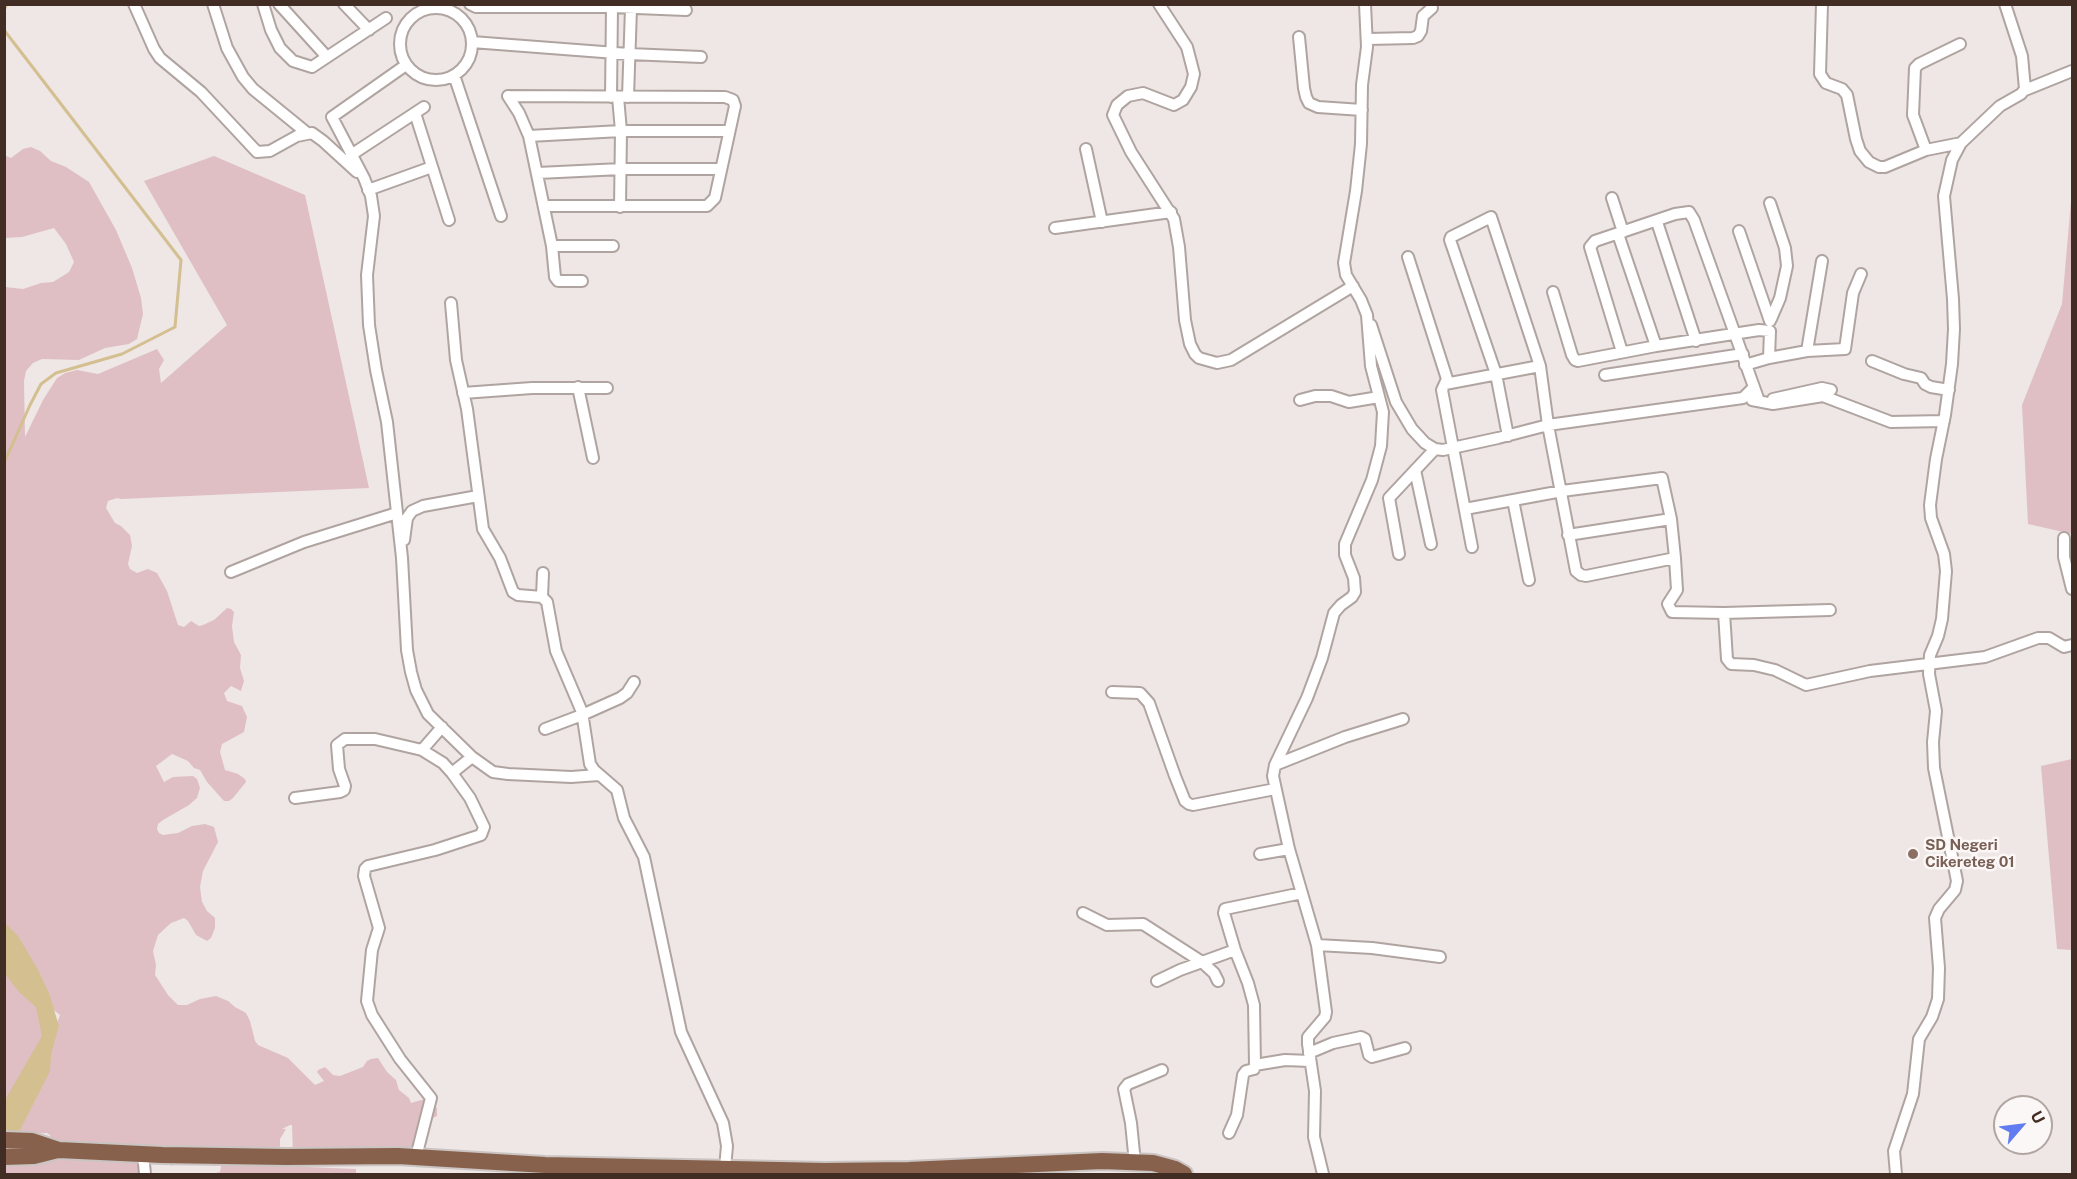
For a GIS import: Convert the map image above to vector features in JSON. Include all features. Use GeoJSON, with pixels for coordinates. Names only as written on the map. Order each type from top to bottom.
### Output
{"type":"FeatureCollection","features":[{"type":"Feature","properties":{"kind":"highway"},"geometry":{"type":"LineString","coordinates":[[4,1140],[33,1148],[143,1154],[286,1157],[416,1156],[545,1165],[825,1171],[909,1170],[1083,1161],[1165,1166],[1184,1174]]}},
{"type":"Feature","properties":{"kind":"highway"},"geometry":{"type":"LineString","coordinates":[[4,1157],[33,1148]]}},
{"type":"Feature","properties":{"kind":"street"},"geometry":{"type":"LineString","coordinates":[[134,4],[160,58],[207,99],[257,152],[270,151],[307,133]]}},
{"type":"Feature","properties":{"kind":"street"},"geometry":{"type":"LineString","coordinates":[[213,4],[227,48],[243,77],[253,89],[307,133],[317,135],[364,178]]}},
{"type":"Feature","properties":{"kind":"street"},"geometry":{"type":"LineString","coordinates":[[263,4],[271,30],[280,48],[293,61],[312,67],[386,18]]}},
{"type":"Feature","properties":{"kind":"street"},"geometry":{"type":"LineString","coordinates":[[279,4],[327,57]]}},
{"type":"Feature","properties":{"kind":"street"},"geometry":{"type":"LineString","coordinates":[[344,4],[369,30]]}},
{"type":"Feature","properties":{"kind":"street"},"geometry":{"type":"LineString","coordinates":[[1159,4],[1187,47],[1194,74],[1191,87],[1183,100],[1174,105],[1143,93],[1128,96],[1117,105],[1113,116],[1131,152],[1171,212],[1177,234],[1185,320],[1190,344],[1199,358],[1217,363],[1231,360],[1353,286]]}},
{"type":"Feature","properties":{"kind":"street"},"geometry":{"type":"LineString","coordinates":[[1365,4],[1368,39],[1362,85],[1358,174],[1344,254],[1344,269],[1361,300],[1377,340],[1396,402],[1418,436],[1435,449],[1452,448],[1548,425],[1743,398],[1773,404],[1823,396],[1891,422],[1944,421]]}},
{"type":"Feature","properties":{"kind":"street"},"geometry":{"type":"LineString","coordinates":[[1822,4],[1820,74],[1826,83],[1842,90],[1847,95],[1856,139],[1864,157],[1873,165],[1885,167],[1926,150],[1961,143]]}},
{"type":"Feature","properties":{"kind":"street"},"geometry":{"type":"LineString","coordinates":[[2005,4],[2022,56],[2025,90]]}},
{"type":"Feature","properties":{"kind":"street"},"geometry":{"type":"LineString","coordinates":[[473,6],[622,6],[686,9]]}},
{"type":"Feature","properties":{"kind":"street"},"geometry":{"type":"LineString","coordinates":[[620,207],[621,131],[619,97],[611,53],[622,6]]}},
{"type":"Feature","properties":{"kind":"street"},"geometry":{"type":"LineString","coordinates":[[619,97],[629,54],[622,6]]}},
{"type":"Feature","properties":{"kind":"street"},"geometry":{"type":"LineString","coordinates":[[416,8],[447,9],[459,16],[468,27],[472,42],[470,55],[464,66],[454,75],[441,80],[428,79],[416,74],[406,65],[400,53],[399,41],[405,24],[416,8]]}},
{"type":"Feature","properties":{"kind":"street"},"geometry":{"type":"LineString","coordinates":[[1368,39],[1418,36],[1423,16],[1432,8]]}},
{"type":"Feature","properties":{"kind":"street"},"geometry":{"type":"LineString","coordinates":[[1299,38],[1304,88],[1309,103],[1318,107],[1362,110]]}},
{"type":"Feature","properties":{"kind":"street"},"geometry":{"type":"LineString","coordinates":[[472,42],[611,53],[701,57]]}},
{"type":"Feature","properties":{"kind":"street"},"geometry":{"type":"LineString","coordinates":[[1926,150],[1911,107],[1915,68],[1960,44]]}},
{"type":"Feature","properties":{"kind":"street"},"geometry":{"type":"LineString","coordinates":[[406,65],[332,117],[364,178],[374,216],[367,275],[369,325],[387,422],[402,558],[407,650],[411,672],[423,707],[472,757],[493,772],[572,777],[599,775]]}},
{"type":"Feature","properties":{"kind":"street"},"geometry":{"type":"LineString","coordinates":[[1896,1174],[1894,1151],[1913,1094],[1919,1038],[1932,1017],[1938,999],[1939,968],[1935,918],[1957,884],[1934,768],[1933,742],[1936,711],[1930,684],[1929,664],[1930,651],[1938,636],[1942,619],[1946,571],[1944,554],[1930,510],[1953,356],[1954,313],[1943,201],[1950,165],[1961,143],[2002,105],[2025,90],[2073,71]]}},
{"type":"Feature","properties":{"kind":"street"},"geometry":{"type":"LineString","coordinates":[[454,75],[501,216]]}},
{"type":"Feature","properties":{"kind":"street"},"geometry":{"type":"LineString","coordinates":[[544,207],[707,206],[715,198],[735,106],[730,98],[508,96],[519,113],[529,136],[552,246],[556,280],[582,281]]}},
{"type":"Feature","properties":{"kind":"street"},"geometry":{"type":"LineString","coordinates":[[351,155],[419,110],[432,167],[449,220]]}},
{"type":"Feature","properties":{"kind":"street"},"geometry":{"type":"LineString","coordinates":[[529,136],[621,131],[728,130]]}},
{"type":"Feature","properties":{"kind":"street"},"geometry":{"type":"LineString","coordinates":[[1086,149],[1102,222]]}},
{"type":"Feature","properties":{"kind":"street"},"geometry":{"type":"LineString","coordinates":[[368,190],[432,167]]}},
{"type":"Feature","properties":{"kind":"street"},"geometry":{"type":"LineString","coordinates":[[538,173],[621,169],[720,169]]}},
{"type":"Feature","properties":{"kind":"street"},"geometry":{"type":"LineString","coordinates":[[1612,198],[1656,346]]}},
{"type":"Feature","properties":{"kind":"street"},"geometry":{"type":"LineString","coordinates":[[1769,358],[1771,319],[1780,298],[1787,266],[1785,248],[1770,203]]}},
{"type":"Feature","properties":{"kind":"street"},"geometry":{"type":"LineString","coordinates":[[1055,228],[1171,212]]}},
{"type":"Feature","properties":{"kind":"street"},"geometry":{"type":"LineString","coordinates":[[1622,352],[1589,251],[1590,247],[1594,241],[1686,212],[1693,216],[1754,387],[1763,402]]}},
{"type":"Feature","properties":{"kind":"street"},"geometry":{"type":"LineString","coordinates":[[1508,436],[1496,374],[1450,240],[1450,237],[1491,217],[1540,366],[1548,425],[1576,571],[1581,575],[1675,558]]}},
{"type":"Feature","properties":{"kind":"street"},"geometry":{"type":"LineString","coordinates":[[1657,222],[1696,341]]}},
{"type":"Feature","properties":{"kind":"street"},"geometry":{"type":"LineString","coordinates":[[1739,231],[1762,300],[1771,319]]}},
{"type":"Feature","properties":{"kind":"street"},"geometry":{"type":"LineString","coordinates":[[552,246],[613,246]]}},
{"type":"Feature","properties":{"kind":"street"},"geometry":{"type":"LineString","coordinates":[[1407,257],[1447,379],[1442,390],[1472,547]]}},
{"type":"Feature","properties":{"kind":"street"},"geometry":{"type":"LineString","coordinates":[[1807,351],[1822,261]]}},
{"type":"Feature","properties":{"kind":"street"},"geometry":{"type":"LineString","coordinates":[[1605,375],[1769,358],[1807,351],[1845,349],[1853,293],[1861,274]]}},
{"type":"Feature","properties":{"kind":"street"},"geometry":{"type":"LineString","coordinates":[[1553,292],[1575,360],[1580,361],[1752,330],[1770,331]]}},
{"type":"Feature","properties":{"kind":"street"},"geometry":{"type":"LineString","coordinates":[[451,303],[456,360],[467,409],[483,529],[500,558],[511,590],[518,595],[542,597]]}},
{"type":"Feature","properties":{"kind":"street"},"geometry":{"type":"LineString","coordinates":[[1323,1174],[1314,1137],[1315,1091],[1308,1037],[1326,1017],[1317,945],[1289,849],[1273,776],[1275,765],[1307,698],[1327,645],[1335,614],[1354,592],[1354,578],[1345,555],[1345,544],[1372,480],[1382,446],[1384,425],[1371,366],[1367,315]]}},
{"type":"Feature","properties":{"kind":"street"},"geometry":{"type":"LineString","coordinates":[[1872,361],[1921,378],[1924,384],[1949,390]]}},
{"type":"Feature","properties":{"kind":"street"},"geometry":{"type":"LineString","coordinates":[[1445,384],[1540,366]]}},
{"type":"Feature","properties":{"kind":"street"},"geometry":{"type":"LineString","coordinates":[[463,393],[578,387],[607,388]]}},
{"type":"Feature","properties":{"kind":"street"},"geometry":{"type":"LineString","coordinates":[[578,387],[593,458]]}},
{"type":"Feature","properties":{"kind":"street"},"geometry":{"type":"LineString","coordinates":[[1743,398],[1754,387]]}},
{"type":"Feature","properties":{"kind":"street"},"geometry":{"type":"LineString","coordinates":[[1763,402],[1788,394],[1822,388],[1832,390]]}},
{"type":"Feature","properties":{"kind":"street"},"geometry":{"type":"LineString","coordinates":[[1300,400],[1315,396],[1331,396],[1349,402],[1379,397]]}},
{"type":"Feature","properties":{"kind":"street"},"geometry":{"type":"LineString","coordinates":[[1399,555],[1389,498],[1435,449]]}},
{"type":"Feature","properties":{"kind":"street"},"geometry":{"type":"LineString","coordinates":[[1415,470],[1431,544]]}},
{"type":"Feature","properties":{"kind":"street"},"geometry":{"type":"LineString","coordinates":[[1464,509],[1562,491],[1662,478],[1671,519],[1675,558],[1677,590],[1668,604],[1672,612],[1830,610]]}},
{"type":"Feature","properties":{"kind":"street"},"geometry":{"type":"LineString","coordinates":[[402,558],[407,518],[412,511],[423,506],[478,496]]}},
{"type":"Feature","properties":{"kind":"street"},"geometry":{"type":"LineString","coordinates":[[1513,500],[1529,580]]}},
{"type":"Feature","properties":{"kind":"street"},"geometry":{"type":"LineString","coordinates":[[231,572],[303,542],[397,513]]}},
{"type":"Feature","properties":{"kind":"street"},"geometry":{"type":"LineString","coordinates":[[1568,535],[1671,519]]}},
{"type":"Feature","properties":{"kind":"street"},"geometry":{"type":"LineString","coordinates":[[2064,538],[2064,557],[2073,589]]}},
{"type":"Feature","properties":{"kind":"street"},"geometry":{"type":"LineString","coordinates":[[543,573],[542,597],[547,603],[556,651],[582,715],[592,768],[617,790],[624,818],[645,861],[681,1032],[723,1123],[727,1146],[725,1168]]}},
{"type":"Feature","properties":{"kind":"street"},"geometry":{"type":"LineString","coordinates":[[1724,613],[1727,659],[1731,664],[1754,665],[1775,670],[1806,685],[1870,671],[1985,657],[2038,638],[2049,638],[2064,647],[2073,645]]}},
{"type":"Feature","properties":{"kind":"street"},"geometry":{"type":"LineString","coordinates":[[545,729],[624,696],[634,682]]}},
{"type":"Feature","properties":{"kind":"street"},"geometry":{"type":"LineString","coordinates":[[1112,692],[1140,693],[1149,703],[1175,776],[1185,801],[1189,804],[1275,789]]}},
{"type":"Feature","properties":{"kind":"street"},"geometry":{"type":"LineString","coordinates":[[1275,765],[1345,737],[1403,719]]}},
{"type":"Feature","properties":{"kind":"street"},"geometry":{"type":"LineString","coordinates":[[422,750],[442,727]]}},
{"type":"Feature","properties":{"kind":"street"},"geometry":{"type":"LineString","coordinates":[[295,798],[344,790],[345,786],[339,770],[337,745],[345,739],[375,739],[422,750],[443,763],[470,798],[484,827],[481,835],[435,850],[368,866],[365,869],[364,876],[379,928],[372,950],[367,1001],[372,1015],[400,1059],[431,1098],[416,1156]]}},
{"type":"Feature","properties":{"kind":"street"},"geometry":{"type":"LineString","coordinates":[[452,774],[472,757]]}},
{"type":"Feature","properties":{"kind":"street"},"geometry":{"type":"LineString","coordinates":[[1260,854],[1289,849]]}},
{"type":"Feature","properties":{"kind":"street"},"geometry":{"type":"LineString","coordinates":[[1229,1133],[1237,1115],[1243,1075],[1246,1071],[1254,1069],[1256,1065],[1254,1005],[1224,912],[1225,909],[1302,893]]}},
{"type":"Feature","properties":{"kind":"street"},"geometry":{"type":"LineString","coordinates":[[1083,913],[1107,925],[1143,924],[1202,962],[1214,973],[1218,981]]}},
{"type":"Feature","properties":{"kind":"street"},"geometry":{"type":"LineString","coordinates":[[1317,945],[1372,948],[1440,957]]}},
{"type":"Feature","properties":{"kind":"street"},"geometry":{"type":"LineString","coordinates":[[1157,981],[1235,950]]}},
{"type":"Feature","properties":{"kind":"street"},"geometry":{"type":"LineString","coordinates":[[1256,1065],[1310,1057],[1333,1043],[1361,1037],[1365,1039],[1369,1055],[1372,1057],[1405,1048]]}},
{"type":"Feature","properties":{"kind":"street"},"geometry":{"type":"LineString","coordinates":[[1135,1163],[1124,1089],[1128,1084],[1162,1070]]}},
{"type":"Feature","properties":{"kind":"street"},"geometry":{"type":"LineString","coordinates":[[143,1154],[145,1174]]}},
{"type":"Feature","properties":{"kind":"shaded area"},"geometry":{"type":"Polygon","coordinates":[[[31,147],[89,182],[116,230],[132,268],[143,314],[137,339],[129,344],[105,348],[79,360],[42,359],[33,363],[26,371],[24,381],[25,437],[43,400],[57,378],[65,373],[77,370],[98,374],[157,349],[164,360],[159,369],[161,383],[227,325],[144,181],[214,156],[305,195],[369,488],[117,498],[108,501],[106,508],[115,523],[130,535],[132,546],[128,564],[130,569],[137,573],[148,569],[157,573],[167,591],[178,625],[184,627],[191,621],[199,626],[214,620],[227,608],[234,612],[232,626],[234,642],[241,655],[240,668],[244,681],[241,691],[231,686],[224,693],[227,701],[242,706],[247,717],[244,732],[222,744],[220,752],[225,770],[238,774],[246,782],[233,798],[224,801],[207,782],[200,770],[194,768],[188,761],[172,754],[156,766],[164,782],[173,777],[193,776],[197,779],[200,788],[197,798],[189,805],[158,824],[159,833],[163,835],[178,833],[192,826],[205,824],[214,827],[218,842],[203,871],[200,887],[202,902],[215,918],[215,928],[211,938],[207,941],[196,935],[184,918],[171,923],[158,935],[153,951],[156,965],[155,975],[168,995],[178,1005],[187,1005],[200,999],[216,996],[246,1013],[258,1045],[288,1058],[315,1085],[324,1081],[317,1072],[325,1067],[333,1075],[340,1076],[363,1067],[371,1059],[378,1058],[387,1072],[396,1080],[399,1090],[409,1098],[411,1103],[425,1099],[437,1108],[437,1116],[427,1121],[413,1139],[417,1155],[293,1154],[292,1125],[290,1125],[282,1129],[286,1129],[280,1139],[280,1153],[223,1162],[214,1166],[206,1162],[179,1162],[171,1166],[163,1154],[139,1160],[146,1174],[5,1174],[5,1159],[109,1160],[52,1147],[50,1135],[47,1133],[27,1134],[12,1144],[60,1015],[50,1007],[5,924],[5,287],[23,289],[53,282],[69,272],[74,262],[66,244],[54,228],[22,237],[5,238],[4,155],[11,158],[23,149],[31,147]]]}},
{"type":"Feature","properties":{"kind":"shaded area"},"geometry":{"type":"Polygon","coordinates":[[[2072,190],[2072,534],[2028,524],[2022,405],[2062,304],[2072,190]]]}},
{"type":"Feature","properties":{"kind":"shaded area"},"geometry":{"type":"Polygon","coordinates":[[[2072,759],[2072,950],[2057,949],[2041,766],[2072,759]]]}},
{"type":"Feature","properties":{"kind":"shaded area"},"geometry":{"type":"Polygon","coordinates":[[[5,923],[18,936],[37,968],[49,993],[59,1026],[51,1054],[50,1071],[13,1144],[5,1145],[5,1100],[42,1036],[36,1007],[19,992],[5,974],[5,923]]]}},
{"type":"Feature","properties":{"kind":"shaded area"},"geometry":{"type":"Polygon","coordinates":[[[4,963],[39,1007],[45,1022],[43,1044],[4,1106],[4,963]]]}},
{"type":"Feature","properties":{"kind":"shaded area"},"geometry":{"type":"Polygon","coordinates":[[[236,1164],[356,1169],[356,1174],[212,1174],[220,1172],[221,1166],[236,1164]]]}},
{"type":"Feature","properties":{"kind":"waterway"},"geometry":{"type":"LineString","coordinates":[[4,10],[7,4]]}},
{"type":"Feature","properties":{"kind":"waterway"},"geometry":{"type":"LineString","coordinates":[[4,30],[181,260],[175,327],[122,354],[56,373],[41,384],[4,463]]}},
{"type":"Feature","properties":{"kind":"place","name":"SD Negeri Cikereteg 01"},"geometry":{"type":"Point","coordinates":[1913,854]}}]}
